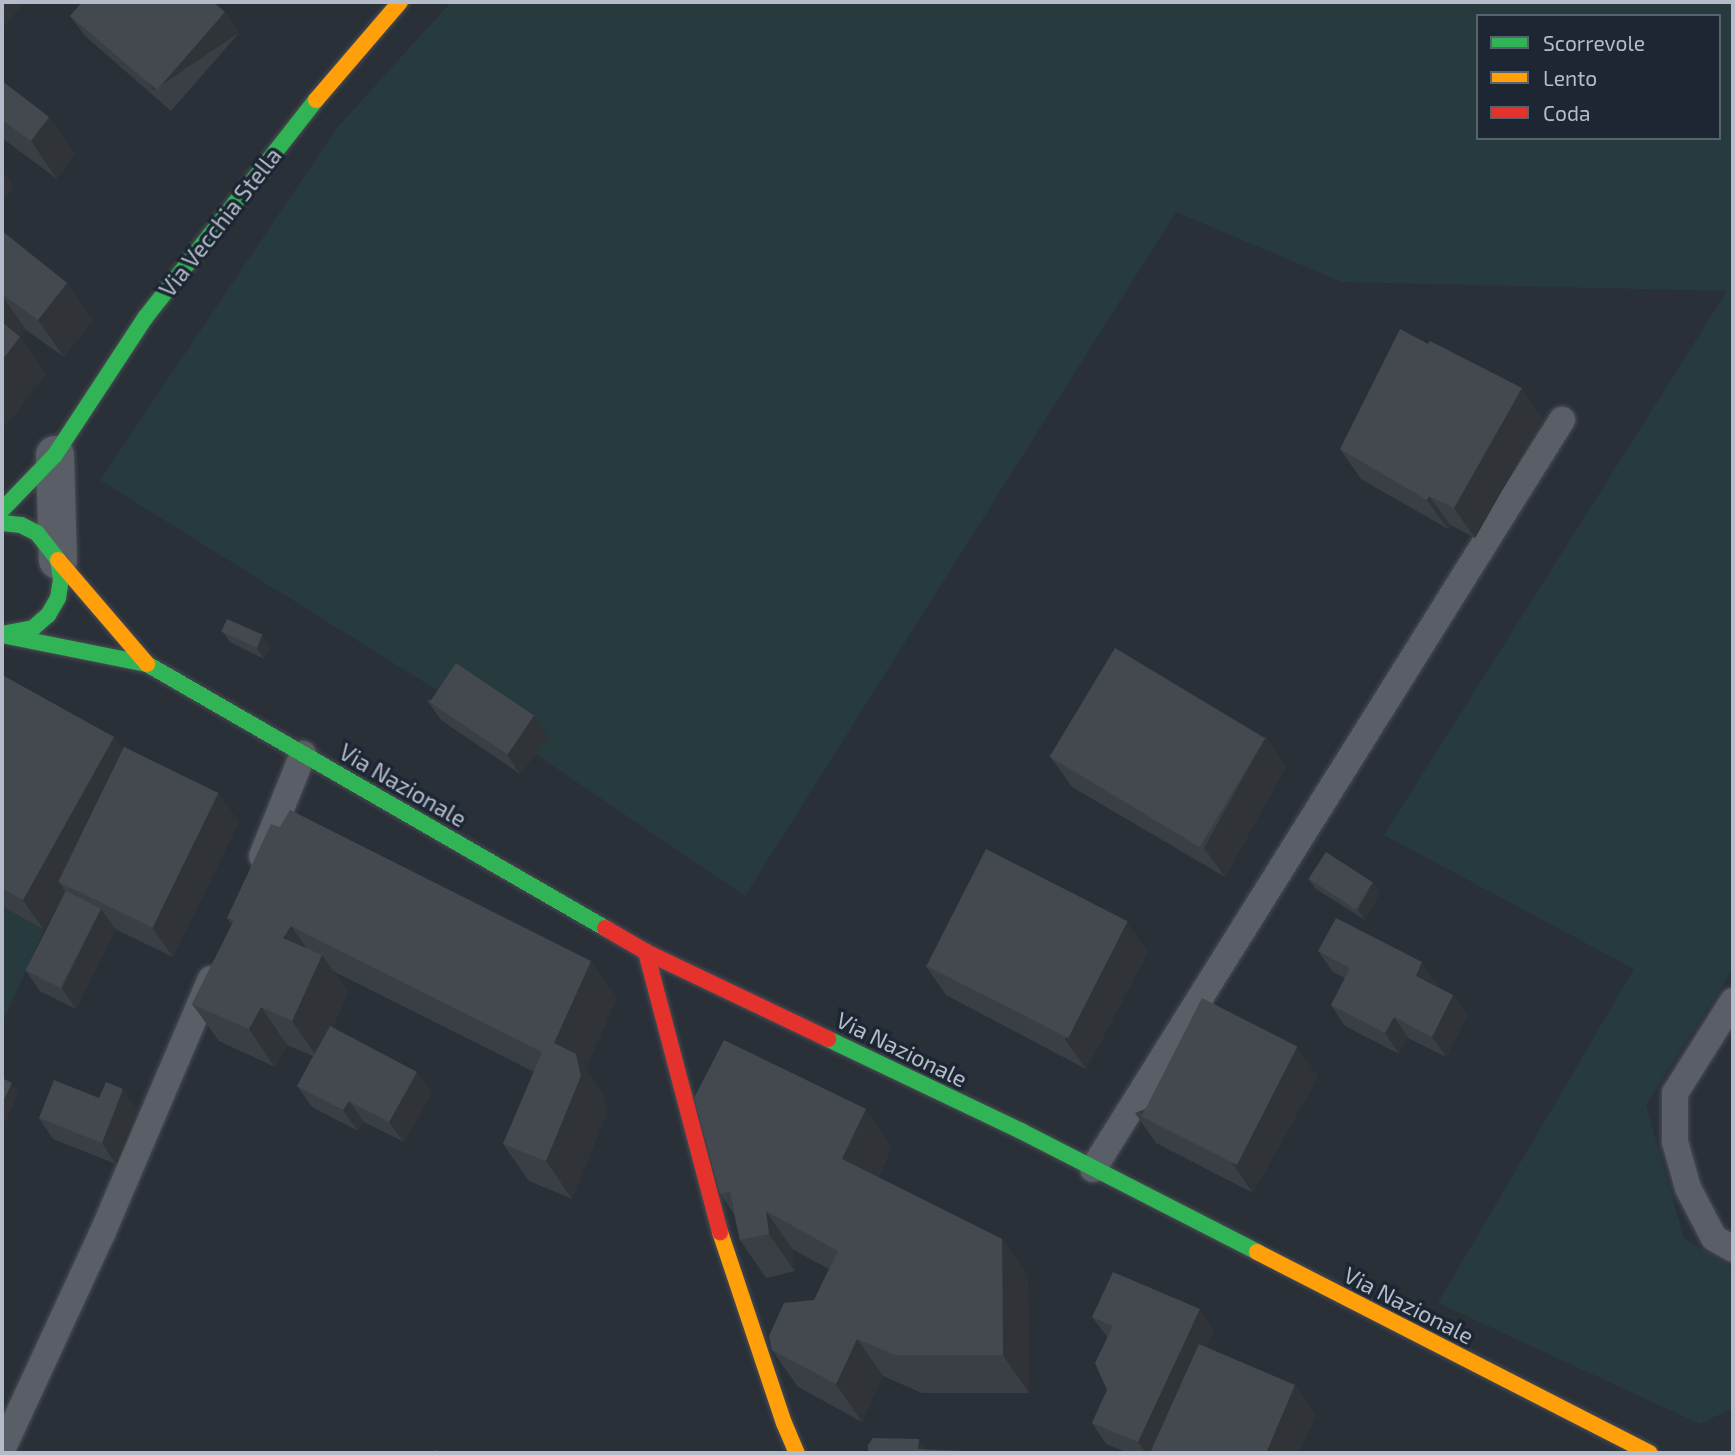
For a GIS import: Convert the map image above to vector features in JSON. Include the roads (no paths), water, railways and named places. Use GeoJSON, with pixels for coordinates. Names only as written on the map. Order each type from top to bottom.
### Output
{"type":"FeatureCollection","features":[{"type":"Feature","properties":{"kind":"main road","name":"Via Vecchia Stella"},"geometry":{"type":"LineString","coordinates":[[2,510],[55,455],[153,308],[321,93],[400,2]]}},
{"type":"Feature","properties":{"kind":"main road","name":"Via Nazionale"},"geometry":{"type":"LineString","coordinates":[[2,523],[21,525],[37,533],[147,664]]}},
{"type":"Feature","properties":{"kind":"main road","name":"Via Nazionale"},"geometry":{"type":"LineString","coordinates":[[2,635],[33,628],[48,615],[58,598],[61,579],[58,560]]}},
{"type":"Feature","properties":{"kind":"main road","name":"Via Nazionale"},"geometry":{"type":"LineString","coordinates":[[2,635],[147,664],[646,952],[1021,1131],[1650,1453]]}},
{"type":"Feature","properties":{"kind":"main road"},"geometry":{"type":"LineString","coordinates":[[646,952],[723,1242],[784,1423],[797,1453]]}},
{"type":"Feature","properties":{"kind":"street"},"geometry":{"type":"LineString","coordinates":[[55,455],[58,560]]}},
{"type":"Feature","properties":{"kind":"lane"},"geometry":{"type":"LineString","coordinates":[[1093,1169],[1562,421]]}},
{"type":"Feature","properties":{"kind":"lane"},"geometry":{"type":"LineString","coordinates":[[253,878],[303,754]]}},
{"type":"Feature","properties":{"kind":"lane"},"geometry":{"type":"LineString","coordinates":[[2,1450],[102,1234],[222,953]]}},
{"type":"Feature","properties":{"kind":"lane"},"geometry":{"type":"LineString","coordinates":[[1733,1001],[1675,1093],[1675,1142],[1688,1188],[1714,1238],[1733,1249]]}}]}
